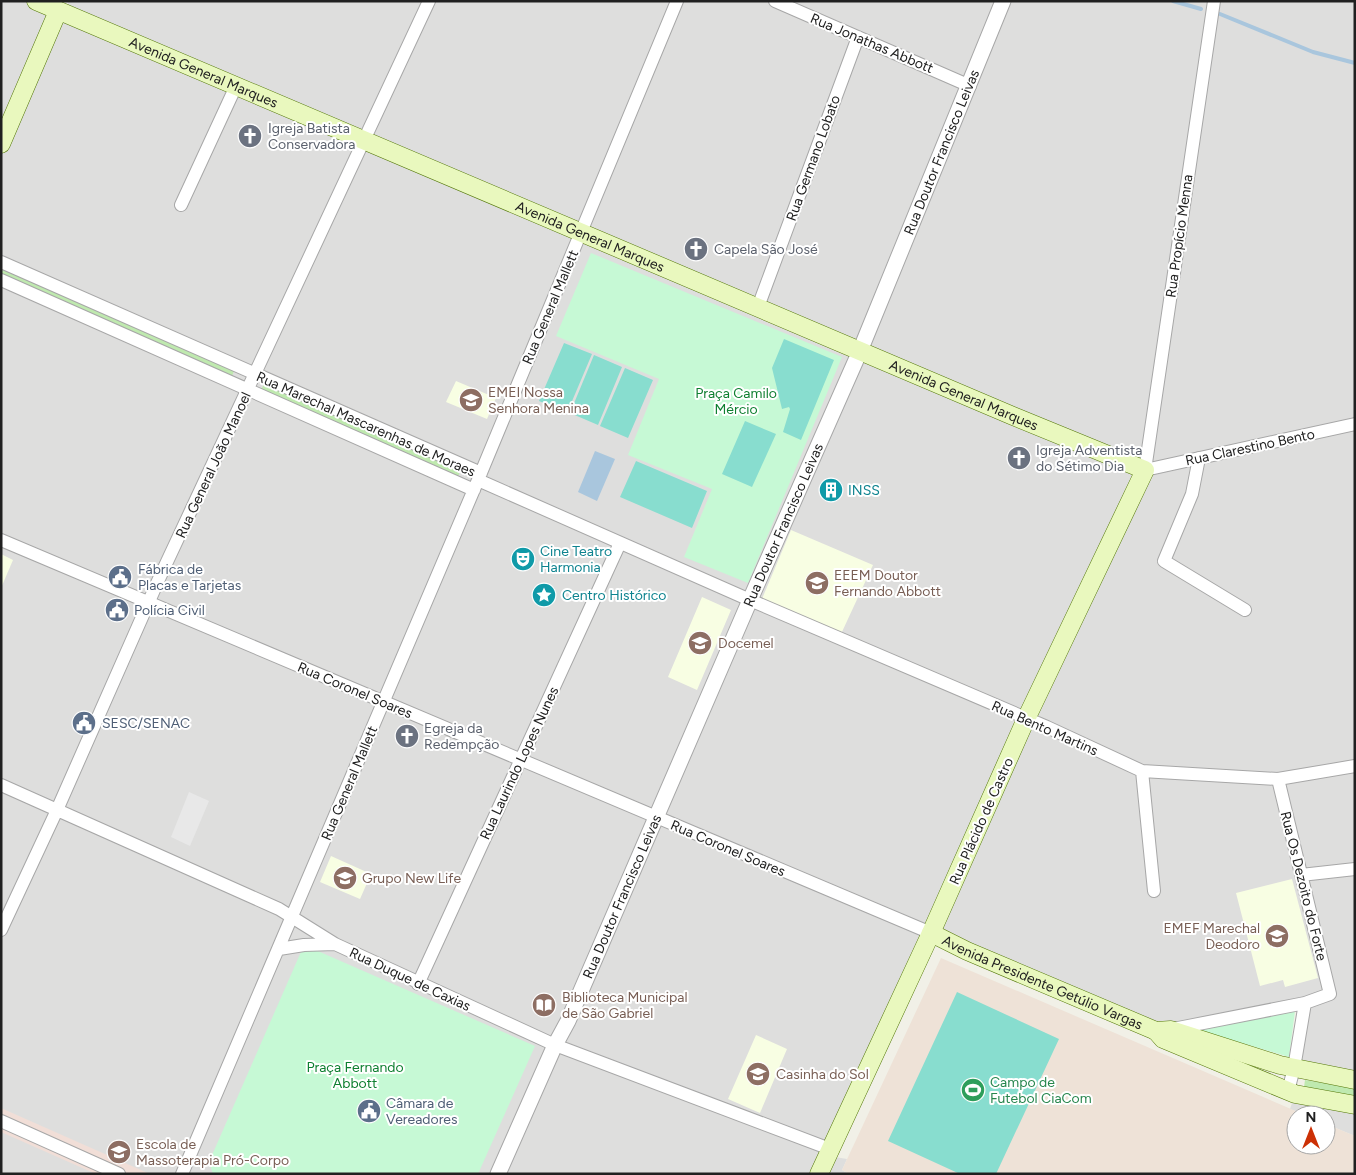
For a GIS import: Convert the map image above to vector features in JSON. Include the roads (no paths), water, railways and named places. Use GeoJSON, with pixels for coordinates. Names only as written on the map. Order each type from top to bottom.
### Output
{"type":"FeatureCollection","features":[{"type":"Feature","properties":{"kind":"main road","name":"Avenida General Marques"},"geometry":{"type":"LineString","coordinates":[[36,1],[60,6],[236,86],[364,141],[1145,470]]}},
{"type":"Feature","properties":{"kind":"main road"},"geometry":{"type":"LineString","coordinates":[[1,144],[60,6]]}},
{"type":"Feature","properties":{"kind":"main road","name":"Rua Plácido de Castro"},"geometry":{"type":"LineString","coordinates":[[819,1174],[931,933],[1026,719],[1145,470]]}},
{"type":"Feature","properties":{"kind":"main road","name":"Avenida Presidente Getúlio Vargas"},"geometry":{"type":"LineString","coordinates":[[931,933],[966,952],[1163,1033],[1288,1091],[1355,1105]]}},
{"type":"Feature","properties":{"kind":"main road","name":"Avenida Presidente Getúlio Vargas"},"geometry":{"type":"LineString","coordinates":[[1163,1033],[1294,1068],[1355,1080]]}},
{"type":"Feature","properties":{"kind":"street","name":"Rua General João Manoel"},"geometry":{"type":"LineString","coordinates":[[1,930],[57,810],[148,603],[429,1]]}},
{"type":"Feature","properties":{"kind":"street","name":"Rua General Mallett"},"geometry":{"type":"LineString","coordinates":[[187,1170],[278,949],[477,481],[677,1]]}},
{"type":"Feature","properties":{"kind":"street","name":"Rua Jonathas Abbott"},"geometry":{"type":"LineString","coordinates":[[775,1],[970,86]]}},
{"type":"Feature","properties":{"kind":"street","name":"Rua Doutor Francisco Leivas"},"geometry":{"type":"LineString","coordinates":[[498,1174],[555,1045],[568,1021],[860,351],[970,86],[1003,1]]}},
{"type":"Feature","properties":{"kind":"street","name":"Rua Propício Menna"},"geometry":{"type":"LineString","coordinates":[[1145,470],[1214,1]]}},
{"type":"Feature","properties":{"kind":"street","name":"Rua Germano Lobato"},"geometry":{"type":"LineString","coordinates":[[758,307],[858,38]]}},
{"type":"Feature","properties":{"kind":"street"},"geometry":{"type":"LineString","coordinates":[[182,205],[236,86]]}},
{"type":"Feature","properties":{"kind":"street","name":"Rua Marechal Mascarenhas de Moraes"},"geometry":{"type":"LineString","coordinates":[[1,262],[255,374],[477,481]]}},
{"type":"Feature","properties":{"kind":"street","name":"Rua Marechal Mascarenhas de Moraes"},"geometry":{"type":"LineString","coordinates":[[1,280],[248,390],[477,481],[750,600]]}},
{"type":"Feature","properties":{"kind":"street","name":"Rua Clarestino Bento"},"geometry":{"type":"LineString","coordinates":[[1145,470],[1355,424]]}},
{"type":"Feature","properties":{"kind":"street"},"geometry":{"type":"LineString","coordinates":[[1199,458],[1192,494],[1164,561],[1245,610]]}},
{"type":"Feature","properties":{"kind":"street","name":"Rua Coronel Soares"},"geometry":{"type":"LineString","coordinates":[[1,540],[931,933]]}},
{"type":"Feature","properties":{"kind":"street","name":"Rua Laurindo Lopes Nunes"},"geometry":{"type":"LineString","coordinates":[[418,984],[620,543]]}},
{"type":"Feature","properties":{"kind":"street","name":"Rua Bento Martins"},"geometry":{"type":"LineString","coordinates":[[750,600],[1142,771],[1278,779],[1355,766]]}},
{"type":"Feature","properties":{"kind":"street"},"geometry":{"type":"LineString","coordinates":[[1142,771],[1154,891]]}},
{"type":"Feature","properties":{"kind":"street","name":"Rua Os Dezoito do Forte"},"geometry":{"type":"LineString","coordinates":[[1278,779],[1330,994],[1305,1003]]}},
{"type":"Feature","properties":{"kind":"street","name":"Rua Duque de Caxias"},"geometry":{"type":"LineString","coordinates":[[1,785],[292,916],[335,944],[418,984],[555,1045],[830,1149]]}},
{"type":"Feature","properties":{"kind":"street"},"geometry":{"type":"LineString","coordinates":[[1301,874],[1355,869]]}},
{"type":"Feature","properties":{"kind":"street"},"geometry":{"type":"LineString","coordinates":[[278,949],[304,945],[335,944]]}},
{"type":"Feature","properties":{"kind":"street"},"geometry":{"type":"LineString","coordinates":[[1163,1033],[1305,1003],[1294,1068],[1288,1091]]}},
{"type":"Feature","properties":{"kind":"street"},"geometry":{"type":"LineString","coordinates":[[1,1121],[119,1174]]}},
{"type":"Feature","properties":{"kind":"waterway"},"geometry":{"type":"LineString","coordinates":[[1173,1],[1201,9]]}},
{"type":"Feature","properties":{"kind":"waterway"},"geometry":{"type":"LineString","coordinates":[[1220,14],[1313,52],[1355,63]]}},
{"type":"Feature","properties":{"kind":"place","name":"Igreja Batista Conservadora"},"geometry":{"type":"Point","coordinates":[250,136]}},
{"type":"Feature","properties":{"kind":"place","name":"Capela São José"},"geometry":{"type":"Point","coordinates":[696,249]}},
{"type":"Feature","properties":{"kind":"place","name":"EMEI Nossa Senhora Menina"},"geometry":{"type":"Point","coordinates":[471,400]}},
{"type":"Feature","properties":{"kind":"place","name":"Igreja Adventista do Sétimo Dia"},"geometry":{"type":"Point","coordinates":[1019,458]}},
{"type":"Feature","properties":{"kind":"place","name":"INSS"},"geometry":{"type":"Point","coordinates":[831,490]}},
{"type":"Feature","properties":{"kind":"place","name":"Cine Teatro Harmonia"},"geometry":{"type":"Point","coordinates":[523,559]}},
{"type":"Feature","properties":{"kind":"place","name":"Fábrica de Placas e Tarjetas"},"geometry":{"type":"Point","coordinates":[120,577]}},
{"type":"Feature","properties":{"kind":"place","name":"EEEM Doutor Fernando Abbott"},"geometry":{"type":"Point","coordinates":[817,583]}},
{"type":"Feature","properties":{"kind":"place","name":"Centro Histórico"},"geometry":{"type":"Point","coordinates":[544,595]}},
{"type":"Feature","properties":{"kind":"place","name":"Polícia Civil"},"geometry":{"type":"Point","coordinates":[117,610]}},
{"type":"Feature","properties":{"kind":"place","name":"Docemel"},"geometry":{"type":"Point","coordinates":[700,643]}},
{"type":"Feature","properties":{"kind":"place","name":"SESC/SENAC"},"geometry":{"type":"Point","coordinates":[84,723]}},
{"type":"Feature","properties":{"kind":"place","name":"Egreja da Redempção"},"geometry":{"type":"Point","coordinates":[407,736]}},
{"type":"Feature","properties":{"kind":"place","name":"Grupo New Life"},"geometry":{"type":"Point","coordinates":[345,878]}},
{"type":"Feature","properties":{"kind":"place","name":"EMEF Marechal Deodoro"},"geometry":{"type":"Point","coordinates":[1277,936]}},
{"type":"Feature","properties":{"kind":"place","name":"Biblioteca Municipal de São Gabriel"},"geometry":{"type":"Point","coordinates":[544,1005]}},
{"type":"Feature","properties":{"kind":"place","name":"Casinha do Sol"},"geometry":{"type":"Point","coordinates":[758,1074]}},
{"type":"Feature","properties":{"kind":"place","name":"Campo de Futebol CiaCom"},"geometry":{"type":"Point","coordinates":[973,1090]}},
{"type":"Feature","properties":{"kind":"place","name":"Câmara de Vereadores"},"geometry":{"type":"Point","coordinates":[369,1111]}},
{"type":"Feature","properties":{"kind":"place","name":"Escola de Massoterapia Pró-Corpo"},"geometry":{"type":"Point","coordinates":[119,1152]}},
{"type":"Feature","properties":{"kind":"park label","name":"Praça Camilo Mércio"},"geometry":{"type":"Point","coordinates":[736,402]}},
{"type":"Feature","properties":{"kind":"park label","name":"Praça Fernando Abbott"},"geometry":{"type":"Point","coordinates":[355,1076]}}]}
